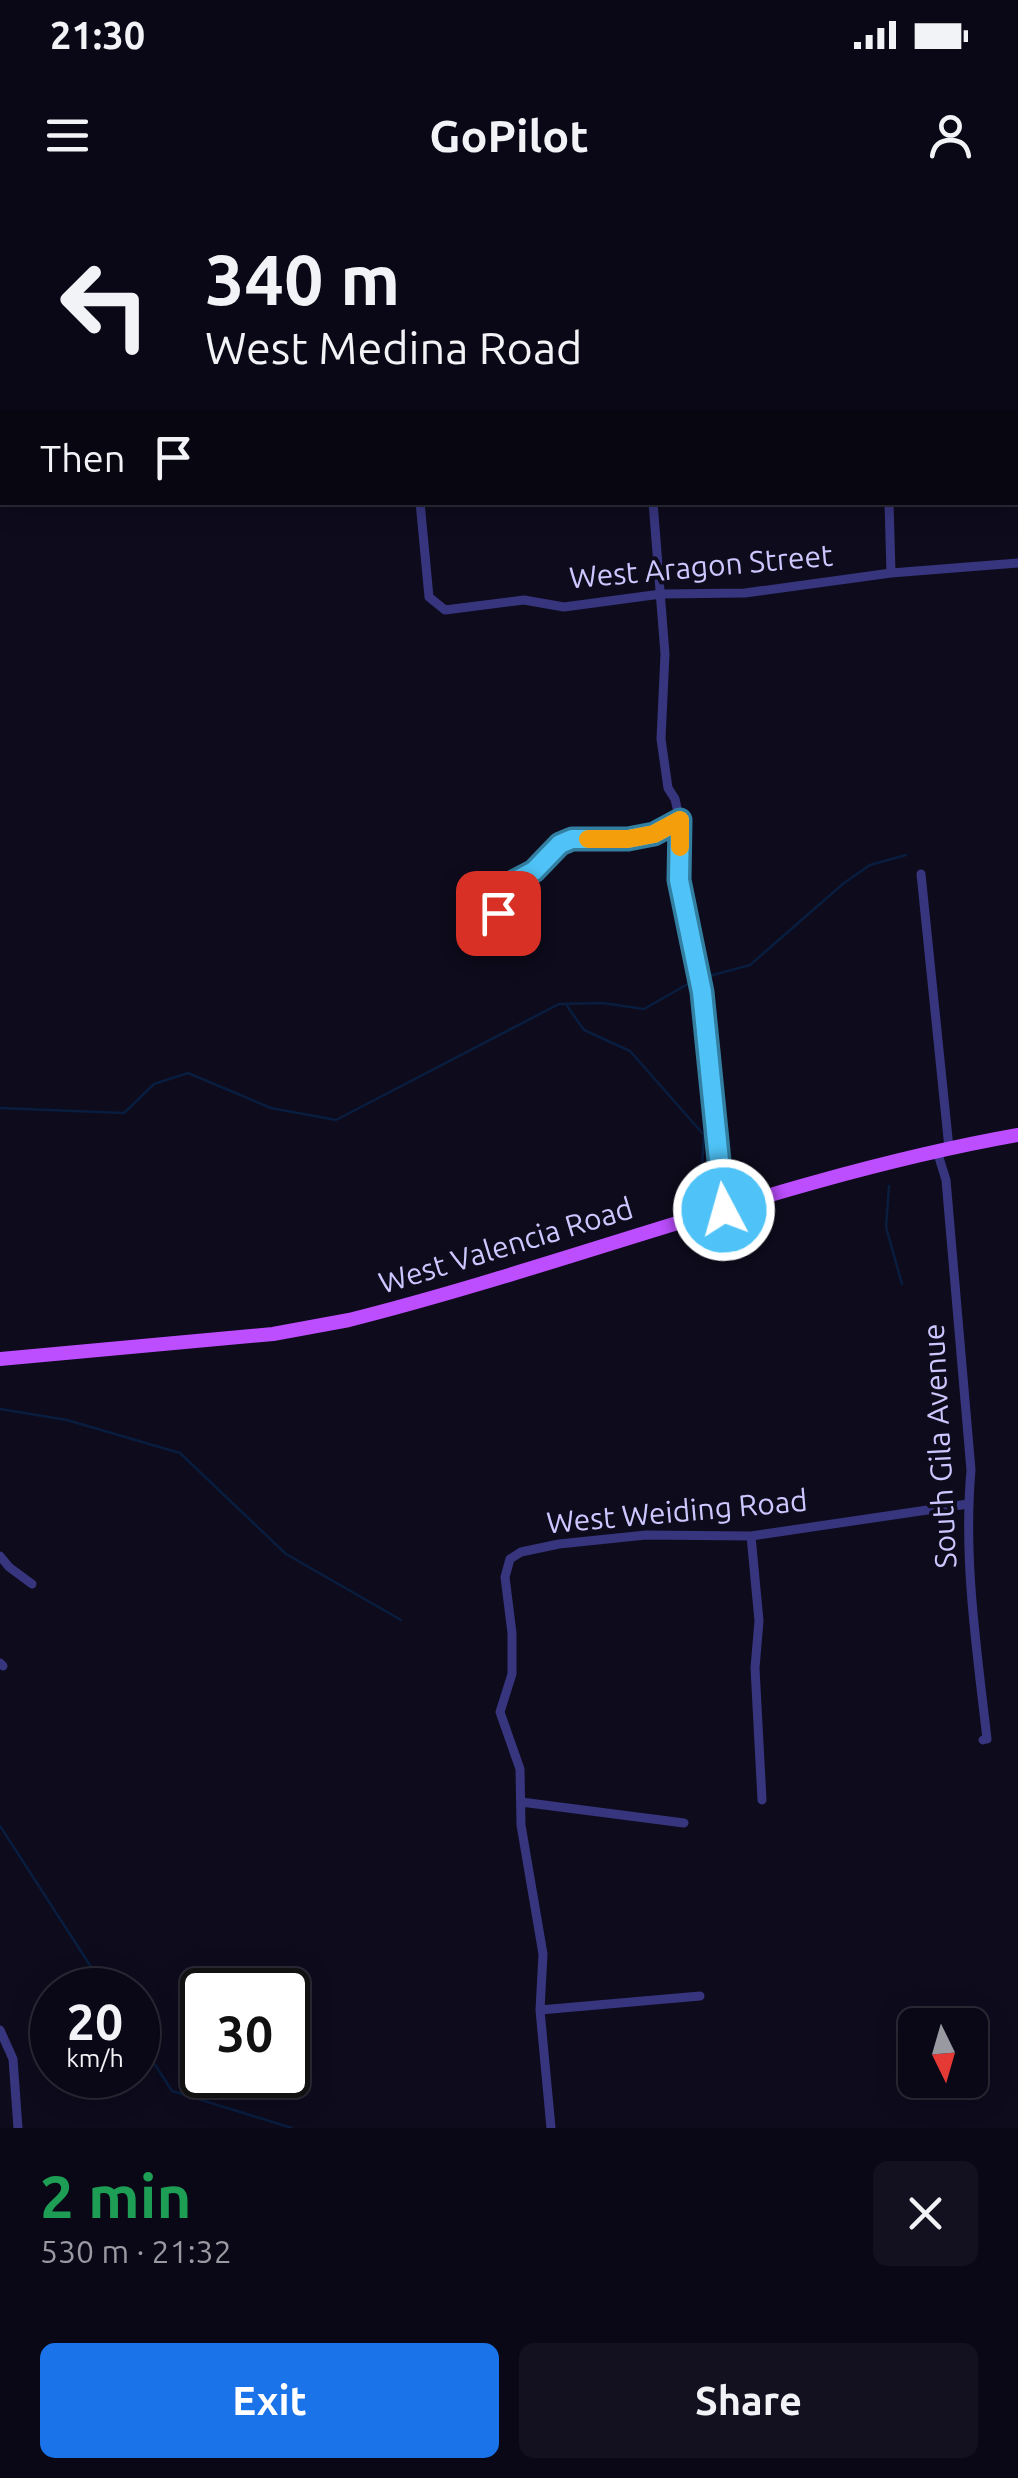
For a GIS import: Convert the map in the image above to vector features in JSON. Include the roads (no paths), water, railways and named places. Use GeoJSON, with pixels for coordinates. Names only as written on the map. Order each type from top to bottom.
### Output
{"type":"FeatureCollection","features":[{"type":"Feature","properties":{"kind":"main road","name":"West Valencia Road"},"geometry":{"type":"LineString","coordinates":[[0,1360],[251,1337],[349,1320],[724,1210],[943,1150],[1018,1135]]}},
{"type":"Feature","properties":{"kind":"street","name":"West Aragon Street"},"geometry":{"type":"LineString","coordinates":[[420,505],[429,598],[446,610],[524,600],[564,607],[660,594],[745,593],[891,573],[1018,563]]}},
{"type":"Feature","properties":{"kind":"street"},"geometry":{"type":"LineString","coordinates":[[652,505],[664,654],[661,739],[668,788],[680,820],[679,880],[702,992],[724,1210]]}},
{"type":"Feature","properties":{"kind":"street"},"geometry":{"type":"LineString","coordinates":[[888,505],[891,573]]}},
{"type":"Feature","properties":{"kind":"street"},"geometry":{"type":"LineString","coordinates":[[497,924],[509,887],[534,871],[560,844],[572,839],[628,839],[654,834],[680,820]]}},
{"type":"Feature","properties":{"kind":"street","name":"South Gila Avenue"},"geometry":{"type":"LineString","coordinates":[[921,874],[971,1470],[968,1504],[985,1740]]}},
{"type":"Feature","properties":{"kind":"street","name":"West Weiding Road"},"geometry":{"type":"LineString","coordinates":[[521,1802],[518,1754],[500,1712],[512,1674],[505,1577],[510,1559],[535,1548],[634,1536],[751,1536],[968,1504]]}},
{"type":"Feature","properties":{"kind":"street"},"geometry":{"type":"LineString","coordinates":[[751,1536],[759,1621],[754,1668],[762,1800]]}},
{"type":"Feature","properties":{"kind":"street"},"geometry":{"type":"LineString","coordinates":[[0,1556],[9,1568],[32,1584]]}},
{"type":"Feature","properties":{"kind":"street"},"geometry":{"type":"LineString","coordinates":[[551,2128],[540,2010],[543,1954],[521,1825],[521,1802],[684,1823]]}},
{"type":"Feature","properties":{"kind":"street"},"geometry":{"type":"LineString","coordinates":[[540,2010],[700,1996]]}},
{"type":"Feature","properties":{"kind":"street"},"geometry":{"type":"LineString","coordinates":[[0,2030],[13,2060],[18,2128]]}},
{"type":"Feature","properties":{"kind":"waterway"},"geometry":{"type":"LineString","coordinates":[[702,978],[750,965],[844,883],[870,865],[906,855]]}},
{"type":"Feature","properties":{"kind":"waterway"},"geometry":{"type":"LineString","coordinates":[[0,1108],[124,1113],[154,1084],[188,1073],[271,1108],[336,1120],[559,1004],[603,1003],[644,1009],[695,980]]}},
{"type":"Feature","properties":{"kind":"waterway"},"geometry":{"type":"LineString","coordinates":[[567,1006],[584,1030],[630,1051],[704,1135],[700,1196]]}},
{"type":"Feature","properties":{"kind":"waterway"},"geometry":{"type":"LineString","coordinates":[[889,1186],[886,1227],[902,1284]]}},
{"type":"Feature","properties":{"kind":"waterway"},"geometry":{"type":"LineString","coordinates":[[0,1409],[67,1420],[180,1453],[286,1554],[401,1620]]}},
{"type":"Feature","properties":{"kind":"waterway"},"geometry":{"type":"LineString","coordinates":[[0,1826],[92,1968]]}},
{"type":"Feature","properties":{"kind":"waterway"},"geometry":{"type":"LineString","coordinates":[[160,2072],[172,2091],[292,2128]]}}]}
